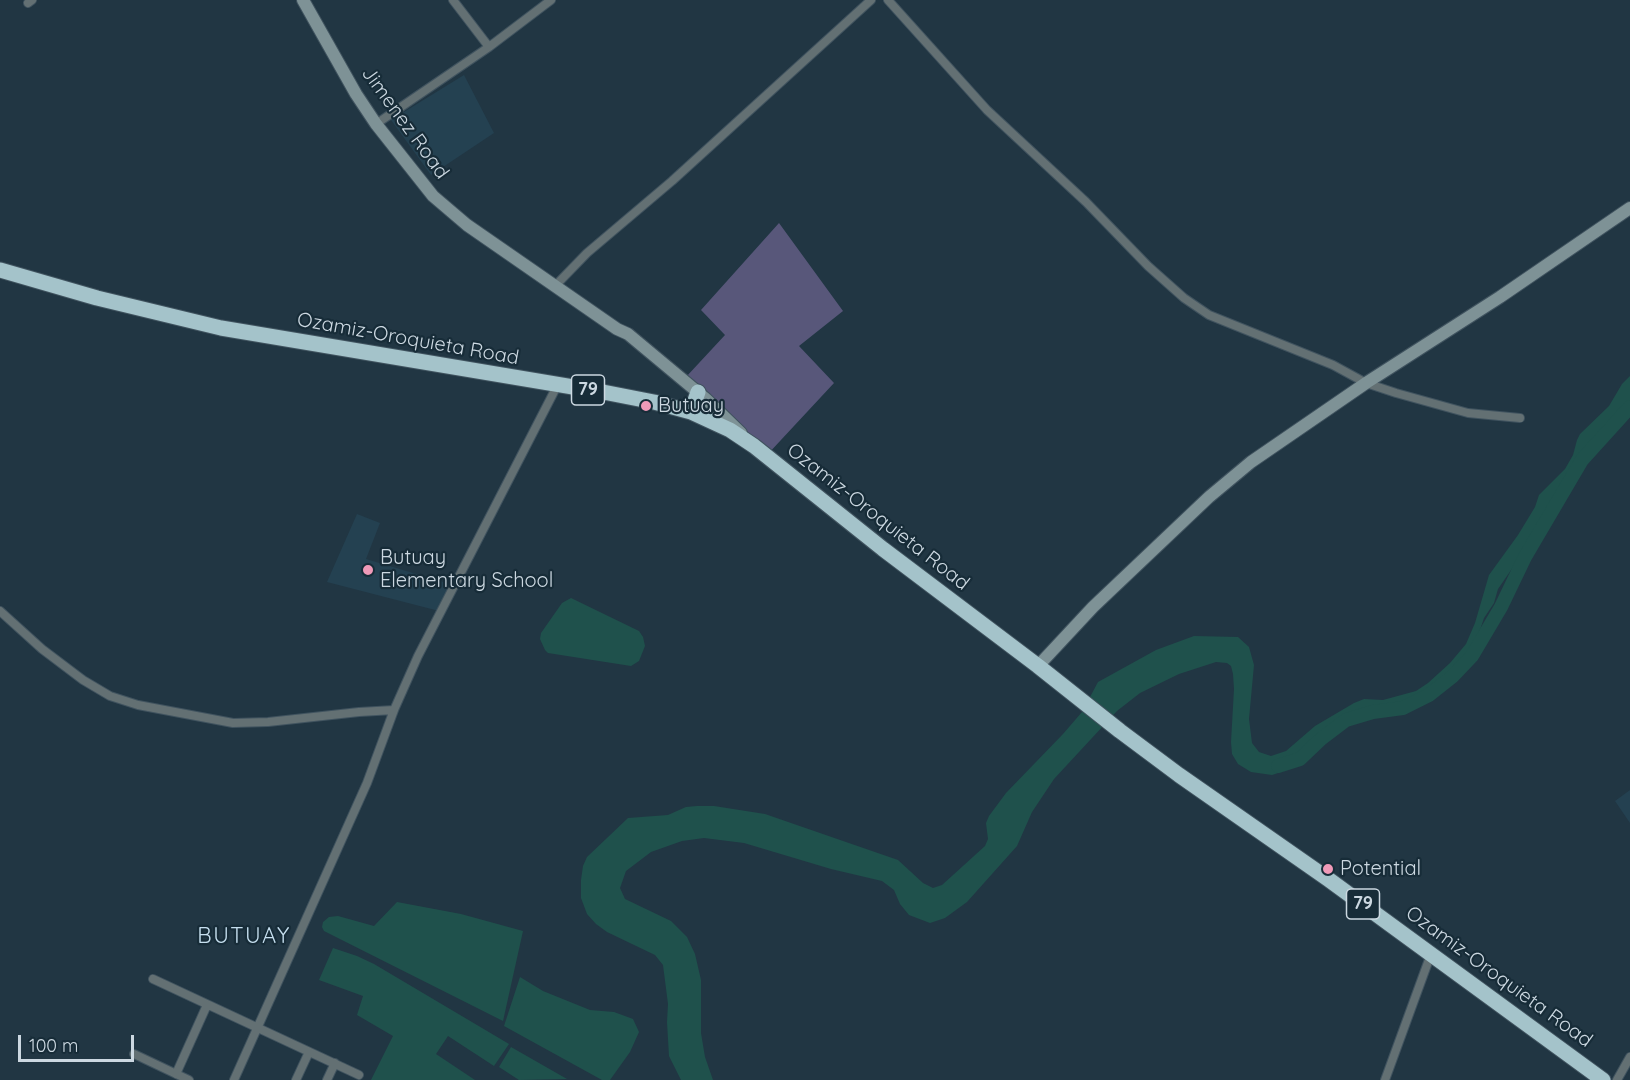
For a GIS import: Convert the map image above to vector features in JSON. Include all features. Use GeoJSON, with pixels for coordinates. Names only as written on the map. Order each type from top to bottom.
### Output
{"type":"FeatureCollection","features":[{"type":"Feature","properties":{"kind":"highway","name":"Ozamiz-Oroquieta Road"},"geometry":{"type":"LineString","coordinates":[[0,270],[97,298],[221,328],[557,386],[695,401],[1120,731],[1603,1080]]}},
{"type":"Feature","properties":{"kind":"street","name":"Jimenez Road"},"geometry":{"type":"LineString","coordinates":[[303,0],[356,94],[376,124],[412,171],[450,211],[617,329],[695,401],[754,447]]}},
{"type":"Feature","properties":{"kind":"street"},"geometry":{"type":"LineString","coordinates":[[453,0],[489,47]]}},
{"type":"Feature","properties":{"kind":"street"},"geometry":{"type":"LineString","coordinates":[[376,124],[489,47],[551,0]]}},
{"type":"Feature","properties":{"kind":"street"},"geometry":{"type":"LineString","coordinates":[[555,286],[587,253],[672,181],[871,0]]}},
{"type":"Feature","properties":{"kind":"street"},"geometry":{"type":"LineString","coordinates":[[888,0],[987,110],[1086,202],[1148,266],[1184,298],[1209,315],[1333,366],[1366,383],[1433,405],[1468,413],[1520,418]]}},
{"type":"Feature","properties":{"kind":"street"},"geometry":{"type":"LineString","coordinates":[[1038,666],[1094,607],[1209,497],[1251,462],[1630,208]]}},
{"type":"Feature","properties":{"kind":"street"},"geometry":{"type":"LineString","coordinates":[[234,1080],[367,783],[394,711],[434,625],[485,530],[557,386]]}},
{"type":"Feature","properties":{"kind":"street"},"geometry":{"type":"LineString","coordinates":[[0,611],[42,649],[83,681],[110,696],[138,705],[233,723],[394,711]]}},
{"type":"Feature","properties":{"kind":"street"},"geometry":{"type":"LineString","coordinates":[[1385,1080],[1431,954]]}},
{"type":"Feature","properties":{"kind":"street"},"geometry":{"type":"LineString","coordinates":[[153,979],[256,1029],[359,1075]]}},
{"type":"Feature","properties":{"kind":"street"},"geometry":{"type":"LineString","coordinates":[[176,1074],[207,1005]]}},
{"type":"Feature","properties":{"kind":"street"},"geometry":{"type":"LineString","coordinates":[[296,1080],[309,1052]]}},
{"type":"Feature","properties":{"kind":"street"},"geometry":{"type":"LineString","coordinates":[[134,1054],[189,1080]]}},
{"type":"Feature","properties":{"kind":"street"},"geometry":{"type":"LineString","coordinates":[[1617,1080],[1630,1057]]}},
{"type":"Feature","properties":{"kind":"street"},"geometry":{"type":"LineString","coordinates":[[327,1080],[335,1063]]}},
{"type":"Feature","properties":{"kind":"shaded area"},"geometry":{"type":"Polygon","coordinates":[[[464,75],[494,133],[431,175],[391,120],[464,75]]]}},
{"type":"Feature","properties":{"kind":"shaded area"},"geometry":{"type":"Polygon","coordinates":[[[779,223],[843,311],[799,346],[834,383],[767,455],[686,377],[725,335],[701,310],[779,223]]]}},
{"type":"Feature","properties":{"kind":"shaded area"},"geometry":{"type":"Polygon","coordinates":[[[1630,376],[1630,402],[1601,434],[1567,478],[1538,531],[1498,589],[1494,603],[1484,618],[1476,642],[1464,661],[1434,688],[1404,703],[1347,715],[1281,772],[1272,775],[1251,772],[1238,764],[1232,754],[1233,674],[1231,666],[1227,663],[1216,662],[1179,674],[1140,693],[1117,711],[1054,779],[1032,812],[1017,846],[967,902],[945,918],[930,923],[909,915],[900,904],[894,890],[882,881],[831,869],[744,843],[704,838],[682,841],[651,852],[626,871],[620,888],[625,899],[671,921],[687,937],[695,954],[701,980],[701,1033],[705,1057],[713,1080],[681,1080],[669,1056],[668,1004],[663,965],[655,955],[607,932],[596,924],[587,914],[581,898],[583,866],[587,857],[628,818],[668,815],[686,807],[697,806],[714,806],[765,814],[898,860],[923,883],[933,888],[942,885],[985,846],[988,839],[986,823],[989,816],[1006,793],[1082,712],[1098,682],[1156,650],[1194,636],[1238,637],[1249,647],[1254,665],[1249,719],[1252,743],[1259,752],[1271,756],[1286,751],[1315,726],[1354,703],[1364,699],[1383,700],[1416,691],[1450,663],[1466,644],[1475,623],[1489,575],[1518,535],[1535,507],[1539,495],[1565,469],[1573,455],[1580,434],[1609,406],[1622,384],[1630,376]]]}},
{"type":"Feature","properties":{"kind":"shaded area","name":"Butuay Elementary School"},"geometry":{"type":"Polygon","coordinates":[[[357,514],[380,523],[366,559],[450,584],[439,611],[327,582],[357,514]]]}},
{"type":"Feature","properties":{"kind":"shaded area"},"geometry":{"type":"Polygon","coordinates":[[[571,598],[639,631],[645,646],[639,661],[631,666],[548,653],[540,639],[541,633],[562,603],[571,598]]]}},
{"type":"Feature","properties":{"kind":"shaded area"},"geometry":{"type":"Polygon","coordinates":[[[1630,790],[1630,823],[1615,801],[1630,790]]]}},
{"type":"Feature","properties":{"kind":"shaded area"},"geometry":{"type":"Polygon","coordinates":[[[397,902],[461,914],[523,931],[503,1021],[324,931],[322,927],[323,922],[329,917],[338,916],[374,926],[397,902]]]}},
{"type":"Feature","properties":{"kind":"shaded area"},"geometry":{"type":"Polygon","coordinates":[[[333,948],[374,964],[509,1044],[494,1066],[448,1036],[436,1054],[475,1080],[371,1080],[393,1036],[357,1015],[363,996],[319,980],[333,948]]]}},
{"type":"Feature","properties":{"kind":"shaded area"},"geometry":{"type":"Polygon","coordinates":[[[520,977],[543,991],[590,1010],[614,1012],[633,1019],[639,1032],[630,1052],[610,1080],[602,1080],[504,1026],[520,977]]]}},
{"type":"Feature","properties":{"kind":"shaded area"},"geometry":{"type":"Polygon","coordinates":[[[511,1047],[567,1079],[519,1080],[499,1067],[511,1047]]]}},
{"type":"Feature","properties":{"kind":"waterway"},"geometry":{"type":"LineString","coordinates":[[1278,766],[1300,759],[1346,720],[1373,712],[1403,708],[1429,695],[1453,676],[1472,656],[1501,607],[1525,557],[1582,460],[1630,407]]}},
{"type":"Feature","properties":{"kind":"place","name":"Butuay"},"geometry":{"type":"Point","coordinates":[646,406]}},
{"type":"Feature","properties":{"kind":"place","name":"Butuay Elementary School"},"geometry":{"type":"Point","coordinates":[368,570]}},
{"type":"Feature","properties":{"kind":"place","name":"Potential"},"geometry":{"type":"Point","coordinates":[1328,869]}},
{"type":"Feature","properties":{"kind":"district","name":"BUTUAY"},"geometry":{"type":"Point","coordinates":[244,936]}}]}
